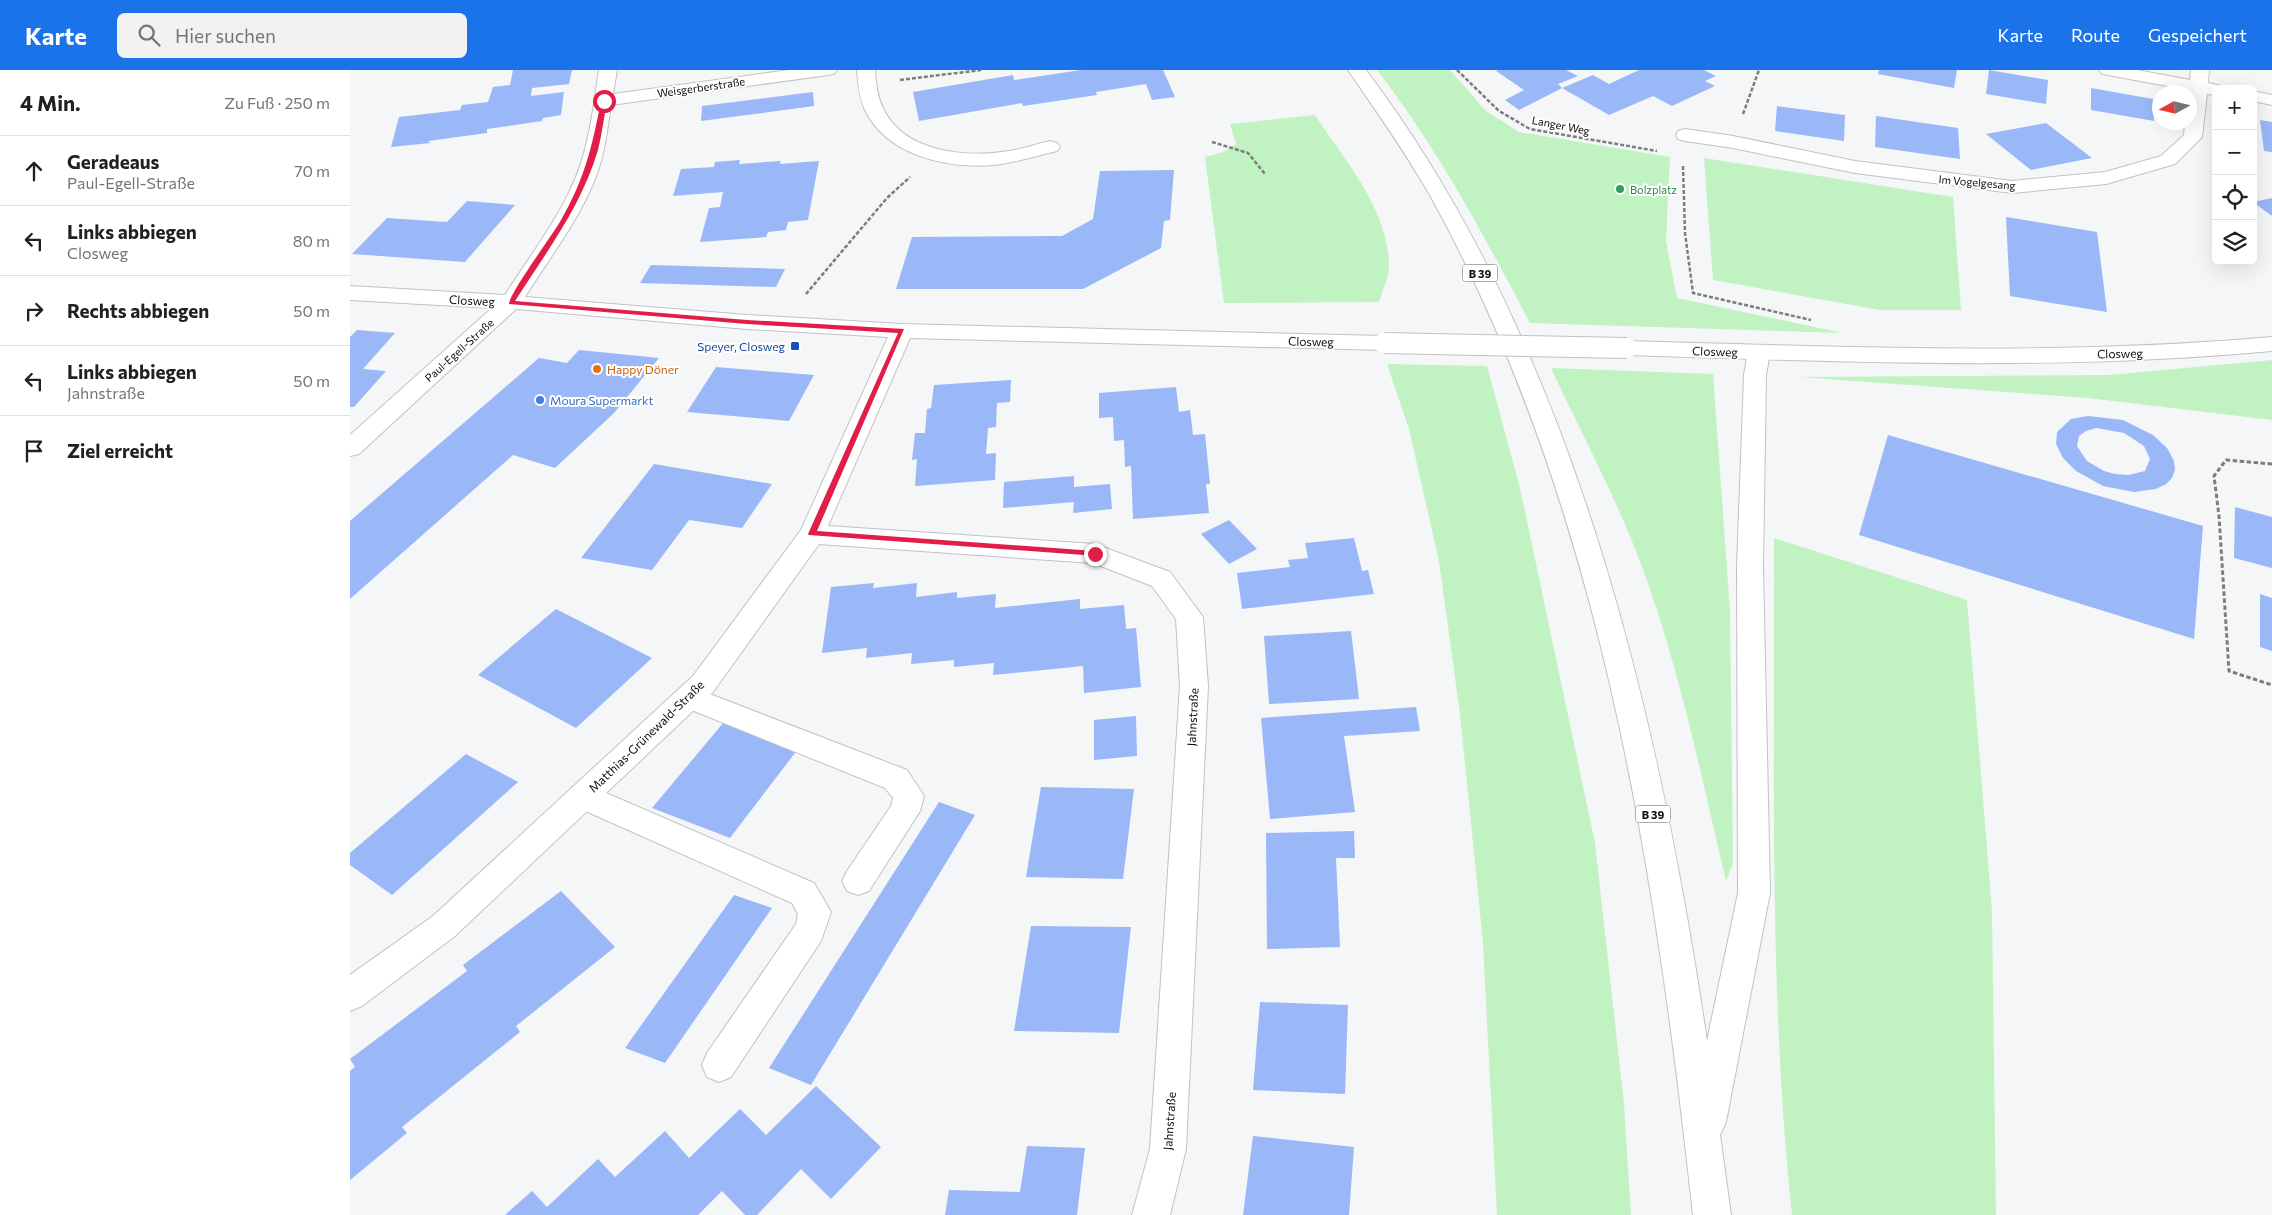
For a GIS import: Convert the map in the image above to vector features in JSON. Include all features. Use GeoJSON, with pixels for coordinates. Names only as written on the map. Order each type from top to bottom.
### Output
{"type":"FeatureCollection","features":[{"type":"Feature","properties":{"kind":"street","name":"Paul-Egell-Straße"},"geometry":{"type":"LineString","coordinates":[[350,448],[511,302],[563,221],[583,184],[595,149],[608,70]]}},
{"type":"Feature","properties":{"kind":"street","name":"Weisgerberstraße"},"geometry":{"type":"LineString","coordinates":[[604,101],[828,70]]}},
{"type":"Feature","properties":{"kind":"street","name":"B 39"},"geometry":{"type":"LineString","coordinates":[[1357,70],[1377,96],[1420,162],[1446,204],[1469,248],[1521,363],[1576,511],[1600,586],[1644,773],[1666,881],[1688,1022],[1712,1215]]}},
{"type":"Feature","properties":{"kind":"street"},"geometry":{"type":"LineString","coordinates":[[2108,70],[2205,82]]}},
{"type":"Feature","properties":{"kind":"street"},"geometry":{"type":"LineString","coordinates":[[867,77],[874,110],[888,128],[905,143],[937,155],[968,158],[1008,157],[1050,147]]}},
{"type":"Feature","properties":{"kind":"street","name":"Im Vogelgesang"},"geometry":{"type":"LineString","coordinates":[[1685,135],[1733,142],[1855,167],[1929,178],[2012,187],[2106,178],[2168,160],[2193,137],[2205,82]]}},
{"type":"Feature","properties":{"kind":"street"},"geometry":{"type":"LineString","coordinates":[[2257,97],[2272,100]]}},
{"type":"Feature","properties":{"kind":"street","name":"Closweg"},"geometry":{"type":"LineString","coordinates":[[350,293],[511,302],[902,331],[1886,356],[2123,353],[2207,350],[2272,344]]}},
{"type":"Feature","properties":{"kind":"street","name":"Matthias-Grünewald-Straße"},"geometry":{"type":"LineString","coordinates":[[350,995],[444,926],[703,684],[812,534],[902,331]]}},
{"type":"Feature","properties":{"kind":"street"},"geometry":{"type":"LineString","coordinates":[[1704,1143],[1754,893],[1750,567],[1755,375],[1758,352]]}},
{"type":"Feature","properties":{"kind":"street","name":"Jahnstraße"},"geometry":{"type":"LineString","coordinates":[[812,534],[1095,554],[1161,579],[1189,617],[1194,686],[1168,1149],[1151,1215]]}},
{"type":"Feature","properties":{"kind":"street"},"geometry":{"type":"LineString","coordinates":[[689,697],[896,779],[909,796],[905,811],[858,881]]}},
{"type":"Feature","properties":{"kind":"street"},"geometry":{"type":"LineString","coordinates":[[583,796],[803,893],[815,912],[810,930],[719,1065]]}},
{"type":"Feature","properties":{"kind":"path"},"geometry":{"type":"LineString","coordinates":[[867,77],[982,70]]}},
{"type":"Feature","properties":{"kind":"path","name":"Langer Weg"},"geometry":{"type":"LineString","coordinates":[[1457,70],[1500,114],[1530,129],[1683,156]]}},
{"type":"Feature","properties":{"kind":"path"},"geometry":{"type":"LineString","coordinates":[[1733,142],[1759,70]]}},
{"type":"Feature","properties":{"kind":"path"},"geometry":{"type":"LineString","coordinates":[[1685,135],[1683,156],[1685,233],[1693,293],[1814,320]]}},
{"type":"Feature","properties":{"kind":"path"},"geometry":{"type":"LineString","coordinates":[[1212,142],[1248,153],[1265,174]]}},
{"type":"Feature","properties":{"kind":"path"},"geometry":{"type":"LineString","coordinates":[[781,323],[887,198],[916,170],[937,155]]}},
{"type":"Feature","properties":{"kind":"path"},"geometry":{"type":"LineString","coordinates":[[2272,464],[2226,460],[2214,476],[2219,516],[2229,671],[2272,685]]}},
{"type":"Feature","properties":{"kind":"green space"},"geometry":{"type":"Polygon","coordinates":[[[1377,70],[1450,70],[1486,111],[1519,132],[1670,157],[1666,241],[1677,298],[1843,333],[1530,323],[1459,193],[1420,130],[1377,70]]]}},
{"type":"Feature","properties":{"kind":"green space"},"geometry":{"type":"Polygon","coordinates":[[[1315,115],[1364,188],[1382,227],[1389,269],[1379,302],[1224,303],[1205,157],[1223,152],[1236,144],[1230,124],[1315,115]]]}},
{"type":"Feature","properties":{"kind":"green space"},"geometry":{"type":"Polygon","coordinates":[[[1704,158],[1953,197],[1961,310],[1880,310],[1713,280],[1704,158]]]}},
{"type":"Feature","properties":{"kind":"green space"},"geometry":{"type":"Polygon","coordinates":[[[2272,360],[2272,420],[2088,398],[1798,377],[2109,375],[2272,360]]]}},
{"type":"Feature","properties":{"kind":"green space"},"geometry":{"type":"Polygon","coordinates":[[[1387,364],[1487,366],[1520,488],[1595,843],[1624,1104],[1631,1215],[1497,1215],[1483,943],[1460,714],[1439,561],[1409,429],[1387,364]]]}},
{"type":"Feature","properties":{"kind":"green space"},"geometry":{"type":"Polygon","coordinates":[[[1551,368],[1713,374],[1730,611],[1733,864],[1726,881],[1678,681],[1655,603],[1621,514],[1551,368]]]}},
{"type":"Feature","properties":{"kind":"green space"},"geometry":{"type":"Polygon","coordinates":[[[1774,538],[1967,600],[1992,911],[1996,1215],[1792,1215],[1784,1131],[1776,961],[1774,876],[1774,538]]]}},
{"type":"Feature","properties":{"kind":"building"},"geometry":{"type":"Polygon","coordinates":[[[513,70],[572,70],[569,84],[532,88],[531,96],[564,92],[561,115],[543,118],[542,121],[487,129],[487,133],[428,141],[430,143],[391,147],[399,117],[460,110],[462,105],[488,102],[493,87],[510,85],[513,70]]]}},
{"type":"Feature","properties":{"kind":"building"},"geometry":{"type":"Polygon","coordinates":[[[1081,70],[1163,70],[1175,97],[1152,100],[1146,84],[1096,92],[1097,95],[1023,106],[1022,103],[919,121],[913,92],[1013,75],[1014,80],[1081,70]]]}},
{"type":"Feature","properties":{"kind":"building"},"geometry":{"type":"Polygon","coordinates":[[[1566,70],[1578,76],[1558,84],[1562,88],[1519,110],[1505,100],[1524,90],[1496,71],[1566,70]]]}},
{"type":"Feature","properties":{"kind":"building"},"geometry":{"type":"Polygon","coordinates":[[[1639,70],[1704,70],[1716,76],[1705,81],[1715,86],[1672,106],[1653,96],[1609,115],[1562,88],[1593,75],[1609,84],[1639,70]]]}},
{"type":"Feature","properties":{"kind":"building"},"geometry":{"type":"Polygon","coordinates":[[[1879,70],[1957,70],[1954,88],[1878,74],[1879,70]]]}},
{"type":"Feature","properties":{"kind":"building"},"geometry":{"type":"Polygon","coordinates":[[[1989,70],[2048,80],[2046,104],[1986,94],[1989,70]]]}},
{"type":"Feature","properties":{"kind":"building"},"geometry":{"type":"Polygon","coordinates":[[[2091,88],[2152,99],[2152,121],[2091,110],[2091,88]]]}},
{"type":"Feature","properties":{"kind":"building"},"geometry":{"type":"Polygon","coordinates":[[[813,92],[814,106],[701,121],[702,106],[813,92]]]}},
{"type":"Feature","properties":{"kind":"building"},"geometry":{"type":"Polygon","coordinates":[[[1777,106],[1845,115],[1844,141],[1775,131],[1777,106]]]}},
{"type":"Feature","properties":{"kind":"building"},"geometry":{"type":"Polygon","coordinates":[[[1876,116],[1958,128],[1960,159],[1875,147],[1876,116]]]}},
{"type":"Feature","properties":{"kind":"building"},"geometry":{"type":"Polygon","coordinates":[[[2260,120],[2272,122],[2272,152],[2264,151],[2260,120]]]}},
{"type":"Feature","properties":{"kind":"building"},"geometry":{"type":"Polygon","coordinates":[[[2046,123],[2092,158],[2031,170],[1986,134],[2046,123]]]}},
{"type":"Feature","properties":{"kind":"building"},"geometry":{"type":"Polygon","coordinates":[[[740,160],[739,164],[781,161],[780,164],[819,161],[808,220],[788,222],[786,230],[768,232],[766,237],[700,242],[709,208],[720,207],[723,192],[673,196],[681,169],[714,167],[715,162],[740,160]]]}},
{"type":"Feature","properties":{"kind":"building"},"geometry":{"type":"Polygon","coordinates":[[[1174,170],[1170,220],[1164,221],[1161,248],[1083,289],[896,289],[912,237],[1062,236],[1093,219],[1100,171],[1174,170]]]}},
{"type":"Feature","properties":{"kind":"building"},"geometry":{"type":"Polygon","coordinates":[[[2272,198],[2272,216],[2257,205],[2257,201],[2272,198]]]}},
{"type":"Feature","properties":{"kind":"building"},"geometry":{"type":"Polygon","coordinates":[[[467,201],[515,205],[465,262],[352,254],[387,218],[447,222],[467,201]]]}},
{"type":"Feature","properties":{"kind":"building"},"geometry":{"type":"Polygon","coordinates":[[[2006,217],[2097,232],[2107,312],[2010,296],[2006,217]]]}},
{"type":"Feature","properties":{"kind":"building"},"geometry":{"type":"Polygon","coordinates":[[[651,265],[785,269],[776,287],[640,283],[651,265]]]}},
{"type":"Feature","properties":{"kind":"building"},"geometry":{"type":"Polygon","coordinates":[[[357,330],[395,333],[363,369],[386,371],[354,407],[350,407],[350,337],[357,330]]]}},
{"type":"Feature","properties":{"kind":"building"},"geometry":{"type":"Polygon","coordinates":[[[579,350],[659,358],[614,413],[555,468],[513,455],[350,599],[350,521],[539,358],[567,363],[579,350]]]}},
{"type":"Feature","properties":{"kind":"building"},"geometry":{"type":"Polygon","coordinates":[[[716,367],[814,375],[789,421],[687,412],[716,367]]]}},
{"type":"Feature","properties":{"kind":"building"},"geometry":{"type":"Polygon","coordinates":[[[1011,380],[1010,402],[997,403],[996,427],[988,428],[986,454],[996,453],[995,480],[915,486],[917,459],[912,460],[915,433],[925,433],[927,409],[931,408],[934,385],[1011,380]]]}},
{"type":"Feature","properties":{"kind":"building"},"geometry":{"type":"Polygon","coordinates":[[[1176,387],[1179,412],[1190,410],[1193,435],[1205,434],[1210,484],[1206,484],[1209,513],[1133,519],[1131,466],[1125,467],[1124,440],[1114,441],[1113,417],[1099,418],[1099,393],[1176,387]]]}},
{"type":"Feature","properties":{"kind":"building"},"geometry":{"type":"Polygon","coordinates":[[[2088,416],[2123,420],[2153,435],[2167,448],[2174,461],[2175,470],[2172,478],[2166,484],[2156,489],[2134,492],[2103,486],[2076,471],[2063,458],[2056,444],[2057,432],[2071,419],[2088,416]],[[2096,428],[2086,431],[2079,436],[2077,446],[2087,461],[2104,471],[2128,475],[2145,471],[2150,459],[2144,446],[2124,433],[2096,428]]]}},
{"type":"Feature","properties":{"kind":"building"},"geometry":{"type":"Polygon","coordinates":[[[1888,435],[2203,526],[2194,639],[1859,535],[1888,435]]]}},
{"type":"Feature","properties":{"kind":"building"},"geometry":{"type":"Polygon","coordinates":[[[654,464],[772,484],[742,528],[689,520],[652,570],[581,558],[654,464]]]}},
{"type":"Feature","properties":{"kind":"building"},"geometry":{"type":"Polygon","coordinates":[[[1074,476],[1074,487],[1110,484],[1112,509],[1073,513],[1074,502],[1003,508],[1004,482],[1074,476]]]}},
{"type":"Feature","properties":{"kind":"building"},"geometry":{"type":"Polygon","coordinates":[[[2235,507],[2272,517],[2272,568],[2234,558],[2235,507]]]}},
{"type":"Feature","properties":{"kind":"building"},"geometry":{"type":"Polygon","coordinates":[[[1229,520],[1257,549],[1229,564],[1201,534],[1229,520]]]}},
{"type":"Feature","properties":{"kind":"building"},"geometry":{"type":"Polygon","coordinates":[[[1354,538],[1362,571],[1368,570],[1374,594],[1242,609],[1237,573],[1290,567],[1288,560],[1308,558],[1305,543],[1354,538]]]}},
{"type":"Feature","properties":{"kind":"building"},"geometry":{"type":"Polygon","coordinates":[[[874,583],[873,588],[917,583],[916,597],[957,592],[957,598],[996,594],[995,608],[1080,599],[1080,609],[1124,605],[1126,629],[1136,628],[1141,687],[1084,693],[1083,666],[993,675],[994,663],[954,667],[954,660],[911,664],[912,653],[866,658],[867,648],[822,653],[831,587],[874,583]]]}},
{"type":"Feature","properties":{"kind":"building"},"geometry":{"type":"Polygon","coordinates":[[[2260,594],[2272,598],[2272,651],[2260,647],[2260,594]]]}},
{"type":"Feature","properties":{"kind":"building"},"geometry":{"type":"Polygon","coordinates":[[[556,609],[652,658],[576,728],[478,675],[556,609]]]}},
{"type":"Feature","properties":{"kind":"building"},"geometry":{"type":"Polygon","coordinates":[[[1351,631],[1359,699],[1269,704],[1264,636],[1351,631]]]}},
{"type":"Feature","properties":{"kind":"building"},"geometry":{"type":"Polygon","coordinates":[[[1416,707],[1420,731],[1344,736],[1355,812],[1270,819],[1261,718],[1416,707]]]}},
{"type":"Feature","properties":{"kind":"building"},"geometry":{"type":"Polygon","coordinates":[[[1136,716],[1137,756],[1094,760],[1094,720],[1136,716]]]}},
{"type":"Feature","properties":{"kind":"building"},"geometry":{"type":"Polygon","coordinates":[[[724,722],[798,749],[730,838],[652,808],[724,722]]]}},
{"type":"Feature","properties":{"kind":"building"},"geometry":{"type":"Polygon","coordinates":[[[466,754],[518,782],[392,895],[350,865],[350,853],[466,754]]]}},
{"type":"Feature","properties":{"kind":"building"},"geometry":{"type":"Polygon","coordinates":[[[1041,787],[1134,789],[1123,879],[1026,877],[1041,787]]]}},
{"type":"Feature","properties":{"kind":"building"},"geometry":{"type":"Polygon","coordinates":[[[939,802],[975,815],[811,1085],[769,1068],[939,802]]]}},
{"type":"Feature","properties":{"kind":"building"},"geometry":{"type":"Polygon","coordinates":[[[1354,831],[1355,858],[1336,858],[1340,947],[1267,949],[1266,833],[1354,831]]]}},
{"type":"Feature","properties":{"kind":"building"},"geometry":{"type":"Polygon","coordinates":[[[561,891],[615,947],[516,1026],[520,1032],[402,1127],[407,1133],[350,1180],[350,1071],[355,1067],[350,1059],[467,971],[463,965],[561,891]]]}},
{"type":"Feature","properties":{"kind":"building"},"geometry":{"type":"Polygon","coordinates":[[[734,895],[772,908],[665,1063],[625,1048],[734,895]]]}},
{"type":"Feature","properties":{"kind":"building"},"geometry":{"type":"Polygon","coordinates":[[[1031,926],[1131,927],[1119,1033],[1014,1031],[1031,926]]]}},
{"type":"Feature","properties":{"kind":"building"},"geometry":{"type":"Polygon","coordinates":[[[1260,1002],[1348,1005],[1345,1094],[1253,1090],[1260,1002]]]}},
{"type":"Feature","properties":{"kind":"building"},"geometry":{"type":"Polygon","coordinates":[[[816,1086],[881,1147],[831,1199],[801,1169],[757,1215],[745,1215],[722,1191],[698,1215],[505,1215],[532,1191],[547,1207],[598,1159],[615,1177],[665,1131],[689,1158],[740,1109],[766,1135],[816,1086]]]}},
{"type":"Feature","properties":{"kind":"building"},"geometry":{"type":"Polygon","coordinates":[[[1253,1136],[1354,1147],[1349,1215],[1243,1215],[1253,1136]]]}},
{"type":"Feature","properties":{"kind":"building"},"geometry":{"type":"Polygon","coordinates":[[[1027,1146],[1085,1148],[1077,1215],[945,1215],[949,1190],[1020,1192],[1027,1146]]]}},
{"type":"Feature","properties":{"kind":"place","name":"Bolzplatz"},"geometry":{"type":"Point","coordinates":[1620,189]}},
{"type":"Feature","properties":{"kind":"place","name":"Speyer, Closweg"},"geometry":{"type":"Point","coordinates":[795,346]}},
{"type":"Feature","properties":{"kind":"place","name":"Happy Döner"},"geometry":{"type":"Point","coordinates":[597,369]}},
{"type":"Feature","properties":{"kind":"place","name":"Moura Supermarkt"},"geometry":{"type":"Point","coordinates":[540,400]}},
{"type":"Feature","properties":{"kind":"route"},"geometry":{"type":"LineString","coordinates":[[604,101],[595,149],[583,184],[563,221],[511,302],[747,322],[902,331],[812,534],[1095,554]]}}]}
